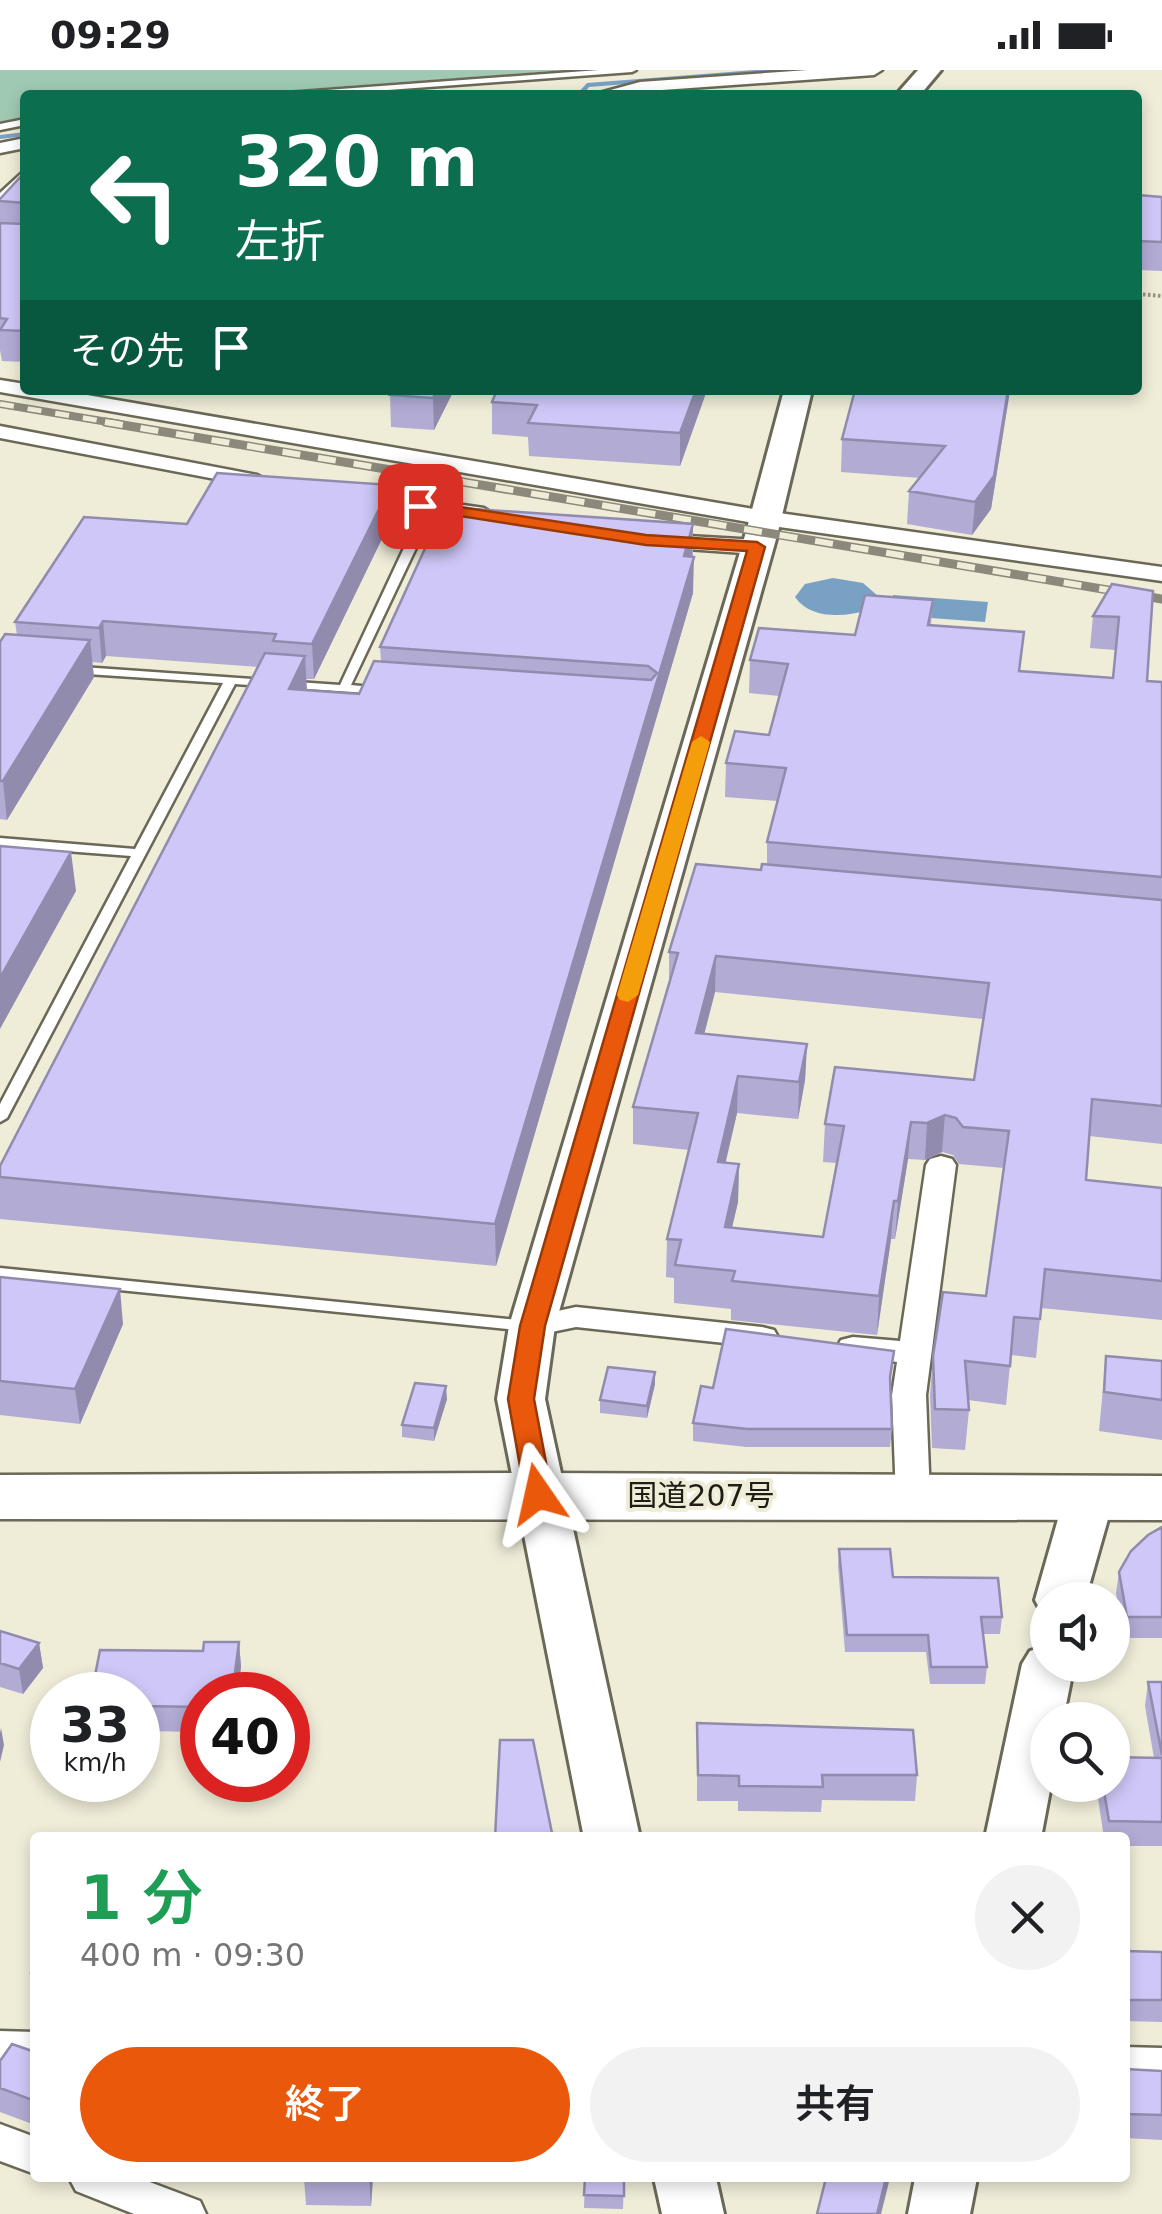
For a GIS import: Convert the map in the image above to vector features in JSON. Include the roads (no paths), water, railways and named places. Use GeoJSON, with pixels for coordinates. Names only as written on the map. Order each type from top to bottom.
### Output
{"type":"FeatureCollection","features":[{"type":"Feature","properties":{"kind":"highway","name":"国道207号"},"geometry":{"type":"LineString","coordinates":[[0,1497],[538,1494],[1162,1498]]}},
{"type":"Feature","properties":{"kind":"street"},"geometry":{"type":"LineString","coordinates":[[629,90],[874,70]]}},
{"type":"Feature","properties":{"kind":"street"},"geometry":{"type":"LineString","coordinates":[[912,90],[930,70]]}},
{"type":"Feature","properties":{"kind":"street"},"geometry":{"type":"LineString","coordinates":[[47,395],[761,532],[1162,574]]}},
{"type":"Feature","properties":{"kind":"street"},"geometry":{"type":"LineString","coordinates":[[611,1832],[521,1399],[532,1326],[671,880],[797,395]]}},
{"type":"Feature","properties":{"kind":"street"},"geometry":{"type":"LineString","coordinates":[[0,432],[274,483]]}},
{"type":"Feature","properties":{"kind":"street"},"geometry":{"type":"LineString","coordinates":[[332,492],[508,519]]}},
{"type":"Feature","properties":{"kind":"street"},"geometry":{"type":"LineString","coordinates":[[626,537],[761,532]]}},
{"type":"Feature","properties":{"kind":"street"},"geometry":{"type":"LineString","coordinates":[[913,1497],[909,1396],[941,1164]]}},
{"type":"Feature","properties":{"kind":"street"},"geometry":{"type":"LineString","coordinates":[[532,1326],[576,1318],[914,1353]]}},
{"type":"Feature","properties":{"kind":"street"},"geometry":{"type":"LineString","coordinates":[[1065,1582],[1089,1498]]}},
{"type":"Feature","properties":{"kind":"street"},"geometry":{"type":"LineString","coordinates":[[1014,1832],[1044,1682]]}},
{"type":"Feature","properties":{"kind":"street"},"geometry":{"type":"LineString","coordinates":[[0,2048],[30,2048]]}},
{"type":"Feature","properties":{"kind":"street"},"geometry":{"type":"LineString","coordinates":[[1130,2064],[1162,2066]]}},
{"type":"Feature","properties":{"kind":"street"},"geometry":{"type":"LineString","coordinates":[[0,2142],[30,2154]]}},
{"type":"Feature","properties":{"kind":"street"},"geometry":{"type":"LineString","coordinates":[[101,2182],[184,2214]]}},
{"type":"Feature","properties":{"kind":"street"},"geometry":{"type":"LineString","coordinates":[[686,2182],[692,2214]]}},
{"type":"Feature","properties":{"kind":"street"},"geometry":{"type":"LineString","coordinates":[[939,2214],[945,2182]]}},
{"type":"Feature","properties":{"kind":"lane"},"geometry":{"type":"LineString","coordinates":[[355,90],[632,70]]}},
{"type":"Feature","properties":{"kind":"lane"},"geometry":{"type":"LineString","coordinates":[[0,198],[20,178]]}},
{"type":"Feature","properties":{"kind":"lane"},"geometry":{"type":"LineString","coordinates":[[344,688],[410,548]]}},
{"type":"Feature","properties":{"kind":"lane"},"geometry":{"type":"LineString","coordinates":[[58,668],[401,692]]}},
{"type":"Feature","properties":{"kind":"lane"},"geometry":{"type":"LineString","coordinates":[[0,1118],[231,680]]}},
{"type":"Feature","properties":{"kind":"lane"},"geometry":{"type":"LineString","coordinates":[[0,842],[139,853]]}},
{"type":"Feature","properties":{"kind":"lane"},"geometry":{"type":"LineString","coordinates":[[0,1273],[532,1326]]}},
{"type":"Feature","properties":{"kind":"water"},"geometry":{"type":"Polygon","coordinates":[[[833,578],[863,583],[878,596],[869,610],[839,615],[810,610],[795,597],[805,584],[833,578]]]}},
{"type":"Feature","properties":{"kind":"water"},"geometry":{"type":"Polygon","coordinates":[[[893,595],[988,602],[985,622],[890,615],[893,595]]]}},
{"type":"Feature","properties":{"kind":"waterway"},"geometry":{"type":"LineString","coordinates":[[583,90],[587,85],[781,70]]}},
{"type":"Feature","properties":{"kind":"waterway"},"geometry":{"type":"LineString","coordinates":[[0,137],[20,135]]}},
{"type":"Feature","properties":{"kind":"railway"},"geometry":{"type":"LineString","coordinates":[[0,404],[120,424]]}},
{"type":"Feature","properties":{"kind":"railway"},"geometry":{"type":"LineString","coordinates":[[105,422],[1162,599]]}}]}
